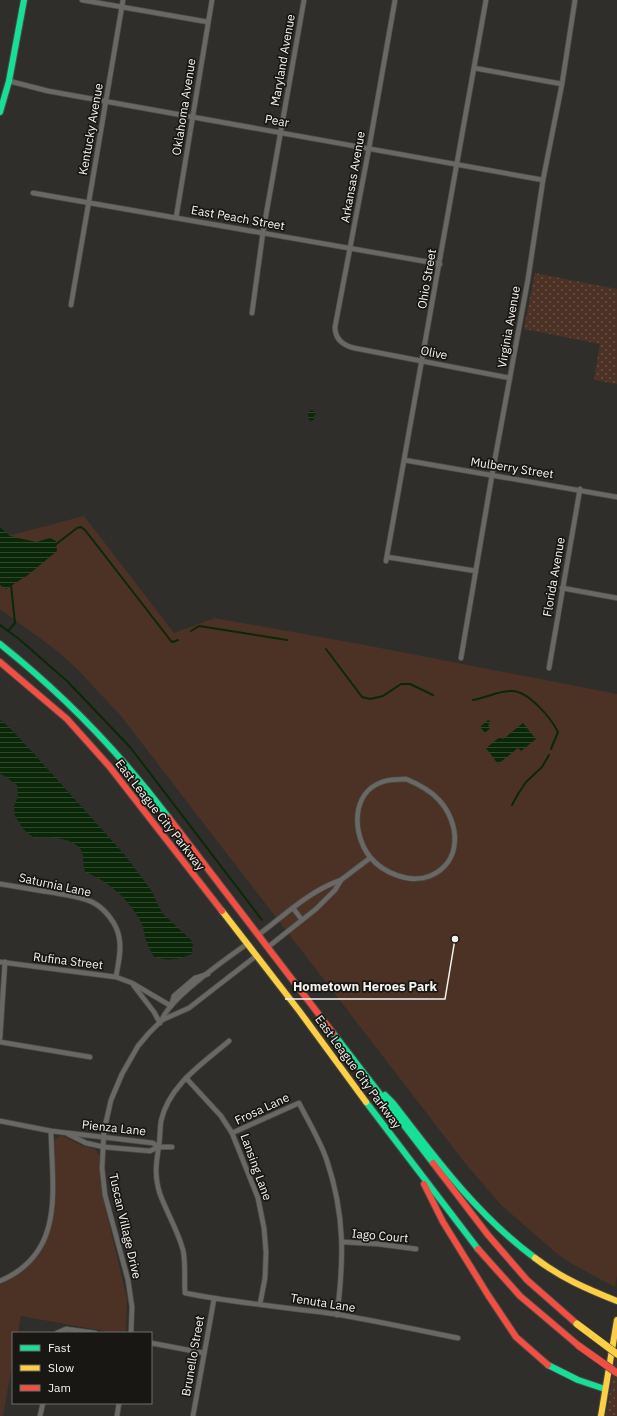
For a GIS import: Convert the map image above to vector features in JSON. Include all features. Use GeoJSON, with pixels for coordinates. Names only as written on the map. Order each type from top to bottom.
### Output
{"type":"FeatureCollection","features":[{"type":"Feature","properties":{"kind":"main road"},"geometry":{"type":"LineString","coordinates":[[0,112],[8,81],[24,0]]}},
{"type":"Feature","properties":{"kind":"main road","name":"East League City Parkway"},"geometry":{"type":"LineString","coordinates":[[0,644],[56,690],[109,743],[158,803],[488,1236],[527,1280],[576,1324],[617,1354]]}},
{"type":"Feature","properties":{"kind":"main road","name":"East League City Parkway"},"geometry":{"type":"LineString","coordinates":[[0,662],[61,714],[109,766],[300,1012],[357,1091],[472,1242],[520,1296],[579,1346],[617,1373]]}},
{"type":"Feature","properties":{"kind":"main road"},"geometry":{"type":"LineString","coordinates":[[247,944],[258,935]]}},
{"type":"Feature","properties":{"kind":"main road"},"geometry":{"type":"LineString","coordinates":[[256,956],[268,947]]}},
{"type":"Feature","properties":{"kind":"main road"},"geometry":{"type":"LineString","coordinates":[[364,1073],[393,1103],[444,1168],[469,1197],[512,1241],[558,1275],[586,1289],[617,1301]]}},
{"type":"Feature","properties":{"kind":"main road"},"geometry":{"type":"LineString","coordinates":[[416,1168],[443,1222],[516,1337],[547,1364],[578,1380],[605,1389]]}},
{"type":"Feature","properties":{"kind":"main road"},"geometry":{"type":"LineString","coordinates":[[601,1416],[617,1320]]}},
{"type":"Feature","properties":{"kind":"street"},"geometry":{"type":"LineString","coordinates":[[82,0],[208,22]]}},
{"type":"Feature","properties":{"kind":"street","name":"Kentucky Avenue"},"geometry":{"type":"LineString","coordinates":[[71,305],[123,0]]}},
{"type":"Feature","properties":{"kind":"street","name":"Oklahoma Avenue"},"geometry":{"type":"LineString","coordinates":[[176,218],[212,0]]}},
{"type":"Feature","properties":{"kind":"street","name":"Maryland Avenue"},"geometry":{"type":"LineString","coordinates":[[252,313],[263,232],[304,0]]}},
{"type":"Feature","properties":{"kind":"street","name":"Arkansas Avenue"},"geometry":{"type":"LineString","coordinates":[[354,348],[340,342],[335,330],[395,0]]}},
{"type":"Feature","properties":{"kind":"street","name":"Ohio Street"},"geometry":{"type":"LineString","coordinates":[[476,571],[386,559],[440,264],[486,0]]}},
{"type":"Feature","properties":{"kind":"street","name":"Virginia Avenue"},"geometry":{"type":"LineString","coordinates":[[461,658],[492,475],[528,280],[543,180],[562,84],[575,0]]}},
{"type":"Feature","properties":{"kind":"street"},"geometry":{"type":"LineString","coordinates":[[474,68],[562,84]]}},
{"type":"Feature","properties":{"kind":"street","name":"Pear"},"geometry":{"type":"LineString","coordinates":[[8,81],[48,91],[543,180]]}},
{"type":"Feature","properties":{"kind":"street","name":"East Peach Street"},"geometry":{"type":"LineString","coordinates":[[33,193],[440,264]]}},
{"type":"Feature","properties":{"kind":"street","name":"Olive"},"geometry":{"type":"LineString","coordinates":[[354,348],[510,378]]}},
{"type":"Feature","properties":{"kind":"street","name":"Mulberry Street"},"geometry":{"type":"LineString","coordinates":[[404,460],[580,489],[617,497]]}},
{"type":"Feature","properties":{"kind":"street","name":"Florida Avenue"},"geometry":{"type":"LineString","coordinates":[[549,668],[580,489]]}},
{"type":"Feature","properties":{"kind":"street"},"geometry":{"type":"LineString","coordinates":[[562,588],[617,598]]}},
{"type":"Feature","properties":{"kind":"street"},"geometry":{"type":"LineString","coordinates":[[406,779],[415,782],[430,792],[444,805],[454,827],[455,846],[448,862],[439,871],[426,878],[404,878],[386,870],[370,858],[360,837],[357,820],[360,804],[369,789],[386,781],[406,779]]}},
{"type":"Feature","properties":{"kind":"street"},"geometry":{"type":"LineString","coordinates":[[268,947],[324,902],[341,880],[370,858]]}},
{"type":"Feature","properties":{"kind":"street"},"geometry":{"type":"LineString","coordinates":[[258,935],[316,891],[341,880]]}},
{"type":"Feature","properties":{"kind":"street","name":"Saturnia Lane"},"geometry":{"type":"LineString","coordinates":[[0,884],[83,899],[100,907],[112,921],[119,937],[120,950],[116,977]]}},
{"type":"Feature","properties":{"kind":"street"},"geometry":{"type":"LineString","coordinates":[[293,908],[302,920]]}},
{"type":"Feature","properties":{"kind":"street","name":"Tuscan Village Drive"},"geometry":{"type":"LineString","coordinates":[[161,1021],[164,1013],[183,994],[247,944]]}},
{"type":"Feature","properties":{"kind":"street","name":"Tuscan Village Drive"},"geometry":{"type":"LineString","coordinates":[[131,1332],[132,1307],[128,1280],[106,1195],[102,1168],[104,1132],[111,1100],[122,1074],[138,1046],[161,1021],[189,1008],[256,956]]}},
{"type":"Feature","properties":{"kind":"street"},"geometry":{"type":"LineString","coordinates":[[0,1038],[2,962]]}},
{"type":"Feature","properties":{"kind":"street","name":"Rufina Street"},"geometry":{"type":"LineString","coordinates":[[2,962],[116,977],[132,983],[172,1006]]}},
{"type":"Feature","properties":{"kind":"street"},"geometry":{"type":"LineString","coordinates":[[132,983],[161,1021]]}},
{"type":"Feature","properties":{"kind":"street"},"geometry":{"type":"LineString","coordinates":[[172,1147],[158,1147],[161,1120],[175,1090],[186,1078],[229,1041]]}},
{"type":"Feature","properties":{"kind":"street"},"geometry":{"type":"LineString","coordinates":[[0,1042],[90,1057]]}},
{"type":"Feature","properties":{"kind":"street","name":"Lansing Lane"},"geometry":{"type":"LineString","coordinates":[[186,1078],[221,1116],[232,1133],[258,1198],[264,1228],[266,1258],[265,1278],[260,1304]]}},
{"type":"Feature","properties":{"kind":"street","name":"Frosa Lane"},"geometry":{"type":"LineString","coordinates":[[232,1133],[299,1103],[327,1160],[338,1203],[343,1242]]}},
{"type":"Feature","properties":{"kind":"street","name":"Pienza Lane"},"geometry":{"type":"LineString","coordinates":[[0,1121],[51,1131],[152,1143],[158,1147],[150,1151],[104,1147],[86,1143],[67,1133]]}},
{"type":"Feature","properties":{"kind":"street"},"geometry":{"type":"LineString","coordinates":[[0,1281],[13,1275],[27,1264],[38,1250],[48,1232],[51,1221],[52,1204],[51,1131]]}},
{"type":"Feature","properties":{"kind":"street","name":"Tenuta Lane"},"geometry":{"type":"LineString","coordinates":[[158,1147],[155,1164],[157,1182],[160,1194],[169,1212],[183,1251],[184,1293],[214,1299],[338,1315],[458,1338]]}},
{"type":"Feature","properties":{"kind":"street"},"geometry":{"type":"LineString","coordinates":[[338,1315],[342,1279],[343,1242]]}},
{"type":"Feature","properties":{"kind":"street","name":"Iago Court"},"geometry":{"type":"LineString","coordinates":[[343,1242],[378,1244],[416,1249]]}},
{"type":"Feature","properties":{"kind":"street","name":"Brunello Street"},"geometry":{"type":"LineString","coordinates":[[193,1416],[214,1299]]}},
{"type":"Feature","properties":{"kind":"street"},"geometry":{"type":"LineString","coordinates":[[59,1332],[66,1329],[88,1332]]}},
{"type":"Feature","properties":{"kind":"street"},"geometry":{"type":"LineString","coordinates":[[152,1343],[204,1353]]}},
{"type":"Feature","properties":{"kind":"street"},"geometry":{"type":"LineString","coordinates":[[40,1416],[43,1404]]}},
{"type":"Feature","properties":{"kind":"street"},"geometry":{"type":"LineString","coordinates":[[117,1416],[119,1404]]}},
{"type":"Feature","properties":{"kind":"shaded area"},"geometry":{"type":"Polygon","coordinates":[[[535,273],[617,289],[617,384],[594,380],[600,344],[524,329],[535,273]]]}},
{"type":"Feature","properties":{"kind":"shaded area"},"geometry":{"type":"Polygon","coordinates":[[[312,410],[316,413],[314,420],[310,421],[308,418],[308,412],[312,410]]]}},
{"type":"Feature","properties":{"kind":"shaded area"},"geometry":{"type":"Polygon","coordinates":[[[84,516],[174,633],[215,618],[365,645],[617,694],[617,1276],[615,1287],[572,1264],[555,1252],[500,1204],[465,1163],[121,716],[60,653],[0,609],[0,538],[84,516]]]}},
{"type":"Feature","properties":{"kind":"shaded area"},"geometry":{"type":"Polygon","coordinates":[[[0,527],[10,536],[36,542],[50,538],[56,541],[57,551],[28,575],[6,589],[0,585],[0,527]]]}},
{"type":"Feature","properties":{"kind":"shaded area"},"geometry":{"type":"Polygon","coordinates":[[[0,720],[8,726],[35,755],[124,854],[151,890],[162,913],[193,942],[192,954],[182,958],[173,959],[154,957],[147,942],[142,924],[131,906],[110,886],[85,872],[82,852],[77,846],[66,840],[34,838],[23,829],[15,816],[14,806],[18,796],[17,785],[0,774],[0,720]]]}},
{"type":"Feature","properties":{"kind":"shaded area"},"geometry":{"type":"Polygon","coordinates":[[[488,720],[491,722],[488,725],[490,728],[485,733],[480,727],[488,720]]]}},
{"type":"Feature","properties":{"kind":"shaded area"},"geometry":{"type":"Polygon","coordinates":[[[523,723],[536,739],[521,751],[518,748],[498,764],[486,748],[500,737],[503,739],[523,723]]]}},
{"type":"Feature","properties":{"kind":"shaded area"},"geometry":{"type":"Polygon","coordinates":[[[63,1136],[80,1145],[95,1149],[99,1155],[100,1179],[103,1197],[127,1299],[126,1331],[109,1332],[21,1316],[18,1332],[12,1332],[12,1366],[3,1416],[0,1416],[0,1285],[12,1278],[31,1263],[42,1248],[49,1232],[55,1197],[55,1139],[63,1136]]]}},
{"type":"Feature","properties":{"kind":"shaded area"},"geometry":{"type":"Polygon","coordinates":[[[617,1348],[617,1416],[606,1416],[617,1348]]]}},
{"type":"Feature","properties":{"kind":"waterway"},"geometry":{"type":"LineString","coordinates":[[55,545],[77,528],[81,527],[85,530],[171,641],[173,642],[178,640]]}},
{"type":"Feature","properties":{"kind":"waterway"},"geometry":{"type":"LineString","coordinates":[[8,631],[15,623],[11,585]]}},
{"type":"Feature","properties":{"kind":"waterway"},"geometry":{"type":"LineString","coordinates":[[0,625],[19,639],[67,681],[130,747],[262,920]]}},
{"type":"Feature","properties":{"kind":"waterway"},"geometry":{"type":"LineString","coordinates":[[191,631],[199,626],[287,640]]}},
{"type":"Feature","properties":{"kind":"waterway"},"geometry":{"type":"LineString","coordinates":[[326,649],[362,697],[370,699],[383,696],[401,684],[410,684],[433,695]]}},
{"type":"Feature","properties":{"kind":"waterway"},"geometry":{"type":"LineString","coordinates":[[473,700],[508,691],[519,692],[526,696],[545,713],[558,732],[551,749]]}},
{"type":"Feature","properties":{"kind":"waterway"},"geometry":{"type":"LineString","coordinates":[[512,805],[526,782],[542,767],[549,755]]}},
{"type":"Feature","properties":{"kind":"traffic: fast"},"geometry":{"type":"LineString","coordinates":[[0,112],[9,81],[24,0]]}},
{"type":"Feature","properties":{"kind":"traffic: fast"},"geometry":{"type":"LineString","coordinates":[[0,644],[24,663],[69,704],[111,748],[169,818]]}},
{"type":"Feature","properties":{"kind":"traffic: fast"},"geometry":{"type":"LineString","coordinates":[[333,1033],[433,1163]]}},
{"type":"Feature","properties":{"kind":"traffic: fast"},"geometry":{"type":"LineString","coordinates":[[385,1095],[393,1103],[442,1166],[476,1205],[514,1242],[535,1258]]}},
{"type":"Feature","properties":{"kind":"traffic: fast"},"geometry":{"type":"LineString","coordinates":[[366,1102],[478,1249]]}},
{"type":"Feature","properties":{"kind":"traffic: fast"},"geometry":{"type":"LineString","coordinates":[[548,1365],[578,1380],[605,1389]]}},
{"type":"Feature","properties":{"kind":"traffic: slow"},"geometry":{"type":"LineString","coordinates":[[222,911],[300,1012],[366,1102]]}},
{"type":"Feature","properties":{"kind":"traffic: slow"},"geometry":{"type":"LineString","coordinates":[[535,1258],[574,1282],[617,1301]]}},
{"type":"Feature","properties":{"kind":"traffic: slow"},"geometry":{"type":"LineString","coordinates":[[601,1416],[617,1320]]}},
{"type":"Feature","properties":{"kind":"traffic: slow"},"geometry":{"type":"LineString","coordinates":[[577,1324],[617,1354]]}},
{"type":"Feature","properties":{"kind":"traffic: jam"},"geometry":{"type":"LineString","coordinates":[[0,662],[67,719],[109,766],[222,911]]}},
{"type":"Feature","properties":{"kind":"traffic: jam"},"geometry":{"type":"LineString","coordinates":[[169,818],[333,1033]]}},
{"type":"Feature","properties":{"kind":"traffic: jam"},"geometry":{"type":"LineString","coordinates":[[433,1163],[488,1235],[527,1280],[577,1324]]}},
{"type":"Feature","properties":{"kind":"traffic: jam"},"geometry":{"type":"LineString","coordinates":[[424,1184],[443,1222],[516,1337],[548,1365]]}},
{"type":"Feature","properties":{"kind":"traffic: jam"},"geometry":{"type":"LineString","coordinates":[[478,1249],[520,1296],[579,1346]]}},
{"type":"Feature","properties":{"kind":"traffic: jam"},"geometry":{"type":"LineString","coordinates":[[579,1346],[617,1373]]}},
{"type":"Feature","properties":{"kind":"place","name":"Hometown Heroes Park"},"geometry":{"type":"Point","coordinates":[455,939]}}]}
